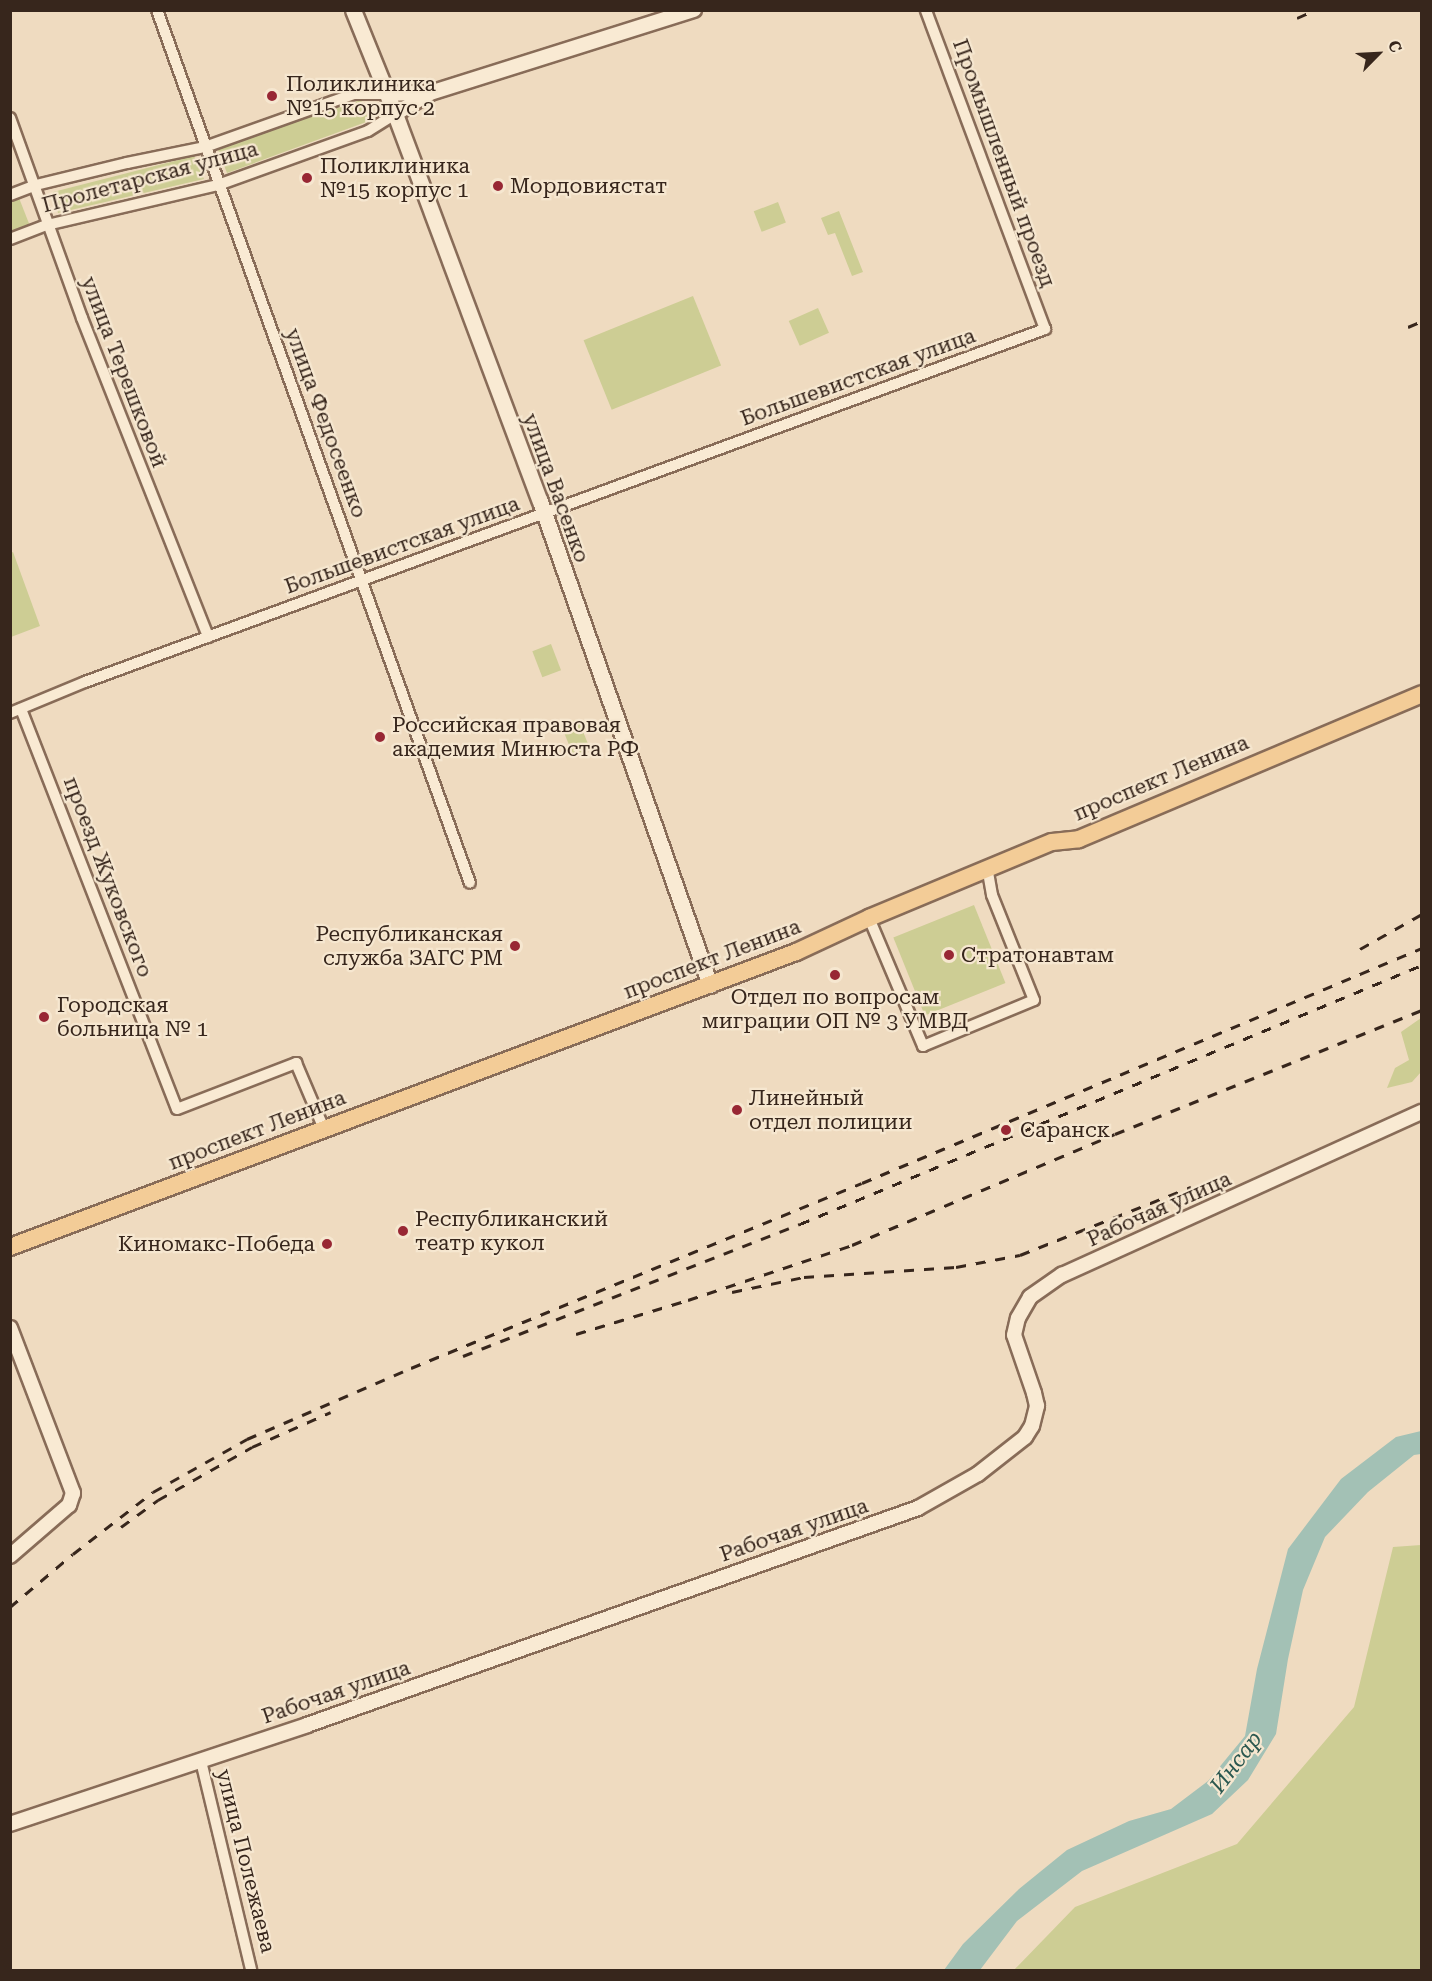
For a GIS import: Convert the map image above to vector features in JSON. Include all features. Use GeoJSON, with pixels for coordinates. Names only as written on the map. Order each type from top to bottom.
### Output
{"type":"FeatureCollection","features":[{"type":"Feature","properties":{"kind":"main road","name":"улица Васенко"},"geometry":{"type":"LineString","coordinates":[[353,10],[395,114],[544,513],[710,985]]}},
{"type":"Feature","properties":{"kind":"main road","name":"проспект Ленина"},"geometry":{"type":"LineString","coordinates":[[10,1247],[796,952],[987,868],[1052,842],[1079,839],[1422,694]]}},
{"type":"Feature","properties":{"kind":"street","name":"улица Федосеенко"},"geometry":{"type":"LineString","coordinates":[[157,10],[470,883]]}},
{"type":"Feature","properties":{"kind":"street","name":"Пролетарская улица"},"geometry":{"type":"LineString","coordinates":[[10,239],[48,225],[218,185],[368,131],[430,93],[694,10]]}},
{"type":"Feature","properties":{"kind":"street","name":"Промышленный проезд"},"geometry":{"type":"LineString","coordinates":[[926,10],[1045,329]]}},
{"type":"Feature","properties":{"kind":"street","name":"Пролетарская улица"},"geometry":{"type":"LineString","coordinates":[[10,195],[36,185],[205,147],[354,94],[430,93]]}},
{"type":"Feature","properties":{"kind":"street","name":"улица Терешковой"},"geometry":{"type":"LineString","coordinates":[[10,118],[131,447],[208,637]]}},
{"type":"Feature","properties":{"kind":"street","name":"Большевистская улица"},"geometry":{"type":"LineString","coordinates":[[16,711],[208,637],[1045,329]]}},
{"type":"Feature","properties":{"kind":"street","name":"проезд Жуковского"},"geometry":{"type":"LineString","coordinates":[[16,711],[177,1109],[297,1063],[324,1129]]}},
{"type":"Feature","properties":{"kind":"street"},"geometry":{"type":"LineString","coordinates":[[870,918],[923,1046],[1034,1000],[992,895],[987,868]]}},
{"type":"Feature","properties":{"kind":"street","name":"Рабочая улица"},"geometry":{"type":"LineString","coordinates":[[10,1824],[201,1761],[893,1518],[950,1492],[1011,1450],[1025,1437],[1032,1426],[1037,1406],[1014,1335],[1018,1318],[1030,1297],[1062,1275],[1422,1112]]}},
{"type":"Feature","properties":{"kind":"street"},"geometry":{"type":"LineString","coordinates":[[10,1328],[73,1492],[69,1505],[10,1556]]}},
{"type":"Feature","properties":{"kind":"street","name":"улица Полежаева"},"geometry":{"type":"LineString","coordinates":[[201,1761],[252,1971]]}},
{"type":"Feature","properties":{"kind":"green space"},"geometry":{"type":"Polygon","coordinates":[[[361,100],[369,121],[227,173],[217,147],[361,100]]]}},
{"type":"Feature","properties":{"kind":"green space"},"geometry":{"type":"Polygon","coordinates":[[[194,156],[204,179],[58,213],[53,192],[194,156]]]}},
{"type":"Feature","properties":{"kind":"green space"},"geometry":{"type":"Polygon","coordinates":[[[19,198],[30,226],[11,233],[11,201],[19,198]]]}},
{"type":"Feature","properties":{"kind":"green space"},"geometry":{"type":"Polygon","coordinates":[[[778,202],[786,223],[762,232],[754,211],[778,202]]]}},
{"type":"Feature","properties":{"kind":"green space"},"geometry":{"type":"Polygon","coordinates":[[[839,211],[863,272],[852,276],[835,233],[828,235],[821,218],[839,211]]]}},
{"type":"Feature","properties":{"kind":"green space"},"geometry":{"type":"Polygon","coordinates":[[[693,296],[721,366],[612,410],[584,340],[693,296]]]}},
{"type":"Feature","properties":{"kind":"green space"},"geometry":{"type":"Polygon","coordinates":[[[818,308],[829,333],[800,346],[789,321],[818,308]]]}},
{"type":"Feature","properties":{"kind":"green space"},"geometry":{"type":"Polygon","coordinates":[[[13,552],[40,626],[11,637],[10,553],[13,552]]]}},
{"type":"Feature","properties":{"kind":"green space"},"geometry":{"type":"Polygon","coordinates":[[[551,644],[561,670],[542,677],[532,651],[551,644]]]}},
{"type":"Feature","properties":{"kind":"green space"},"geometry":{"type":"Polygon","coordinates":[[[578,719],[590,749],[573,755],[561,726],[578,719]]]}},
{"type":"Feature","properties":{"kind":"green space"},"geometry":{"type":"Polygon","coordinates":[[[974,905],[1005,983],[925,1015],[893,938],[974,905]]]}},
{"type":"Feature","properties":{"kind":"green space"},"geometry":{"type":"Polygon","coordinates":[[[1421,1018],[1421,1072],[1412,1082],[1387,1088],[1395,1068],[1409,1060],[1401,1032],[1421,1018]]]}},
{"type":"Feature","properties":{"kind":"green space"},"geometry":{"type":"Polygon","coordinates":[[[1421,1545],[1421,1970],[1014,1970],[1075,1907],[1237,1844],[1354,1707],[1393,1547],[1421,1545]]]}},
{"type":"Feature","properties":{"kind":"water","name":"Инсар"},"geometry":{"type":"Polygon","coordinates":[[[1421,1431],[1421,1454],[1414,1455],[1368,1492],[1325,1537],[1303,1590],[1288,1659],[1276,1734],[1248,1780],[1212,1814],[1082,1871],[1017,1921],[980,1970],[944,1970],[963,1944],[1019,1889],[1067,1850],[1129,1821],[1171,1809],[1208,1781],[1245,1736],[1257,1669],[1288,1549],[1341,1479],[1396,1437],[1421,1431]]]}},
{"type":"Feature","properties":{"kind":"railway"},"geometry":{"type":"LineString","coordinates":[[1297,18],[1315,10]]}},
{"type":"Feature","properties":{"kind":"railway"},"geometry":{"type":"LineString","coordinates":[[1408,327],[1422,321]]}},
{"type":"Feature","properties":{"kind":"railway"},"geometry":{"type":"LineString","coordinates":[[1360,949],[1422,914]]}},
{"type":"Feature","properties":{"kind":"railway"},"geometry":{"type":"LineString","coordinates":[[10,1607],[73,1554],[153,1492],[247,1439],[411,1368],[862,1183],[1422,948]]}},
{"type":"Feature","properties":{"kind":"railway"},"geometry":{"type":"LineString","coordinates":[[463,1356],[800,1224],[1422,965]]}},
{"type":"Feature","properties":{"kind":"railway"},"geometry":{"type":"LineString","coordinates":[[576,1334],[688,1300],[852,1245],[1115,1134],[1422,1010]]}},
{"type":"Feature","properties":{"kind":"railway"},"geometry":{"type":"LineString","coordinates":[[732,1292],[804,1277],[956,1267],[1020,1255],[1191,1187]]}},
{"type":"Feature","properties":{"kind":"railway"},"geometry":{"type":"LineString","coordinates":[[121,1527],[158,1500],[252,1447],[331,1412]]}},
{"type":"Feature","properties":{"kind":"place","name":"Поликлиника №15 корпус 2"},"geometry":{"type":"Point","coordinates":[272,96]}},
{"type":"Feature","properties":{"kind":"place","name":"Поликлиника №15 корпус 1"},"geometry":{"type":"Point","coordinates":[307,178]}},
{"type":"Feature","properties":{"kind":"place","name":"Мордовиястат"},"geometry":{"type":"Point","coordinates":[498,186]}},
{"type":"Feature","properties":{"kind":"place","name":"Российская правовая академия Минюста РФ"},"geometry":{"type":"Point","coordinates":[380,737]}},
{"type":"Feature","properties":{"kind":"place","name":"Республиканская служба ЗАГС РМ"},"geometry":{"type":"Point","coordinates":[515,946]}},
{"type":"Feature","properties":{"kind":"place","name":"Стратонавтам"},"geometry":{"type":"Point","coordinates":[949,955]}},
{"type":"Feature","properties":{"kind":"place","name":"Отдел по вопросам миграции ОП № 3 УМВД"},"geometry":{"type":"Point","coordinates":[835,975]}},
{"type":"Feature","properties":{"kind":"place","name":"Городская больница № 1"},"geometry":{"type":"Point","coordinates":[44,1017]}},
{"type":"Feature","properties":{"kind":"place","name":"Линейный отдел полиции"},"geometry":{"type":"Point","coordinates":[737,1110]}},
{"type":"Feature","properties":{"kind":"place","name":"Саранск"},"geometry":{"type":"Point","coordinates":[1006,1130]}},
{"type":"Feature","properties":{"kind":"place","name":"Республиканский театр кукол"},"geometry":{"type":"Point","coordinates":[403,1231]}},
{"type":"Feature","properties":{"kind":"place","name":"Киномакс-Победа"},"geometry":{"type":"Point","coordinates":[327,1244]}}]}
